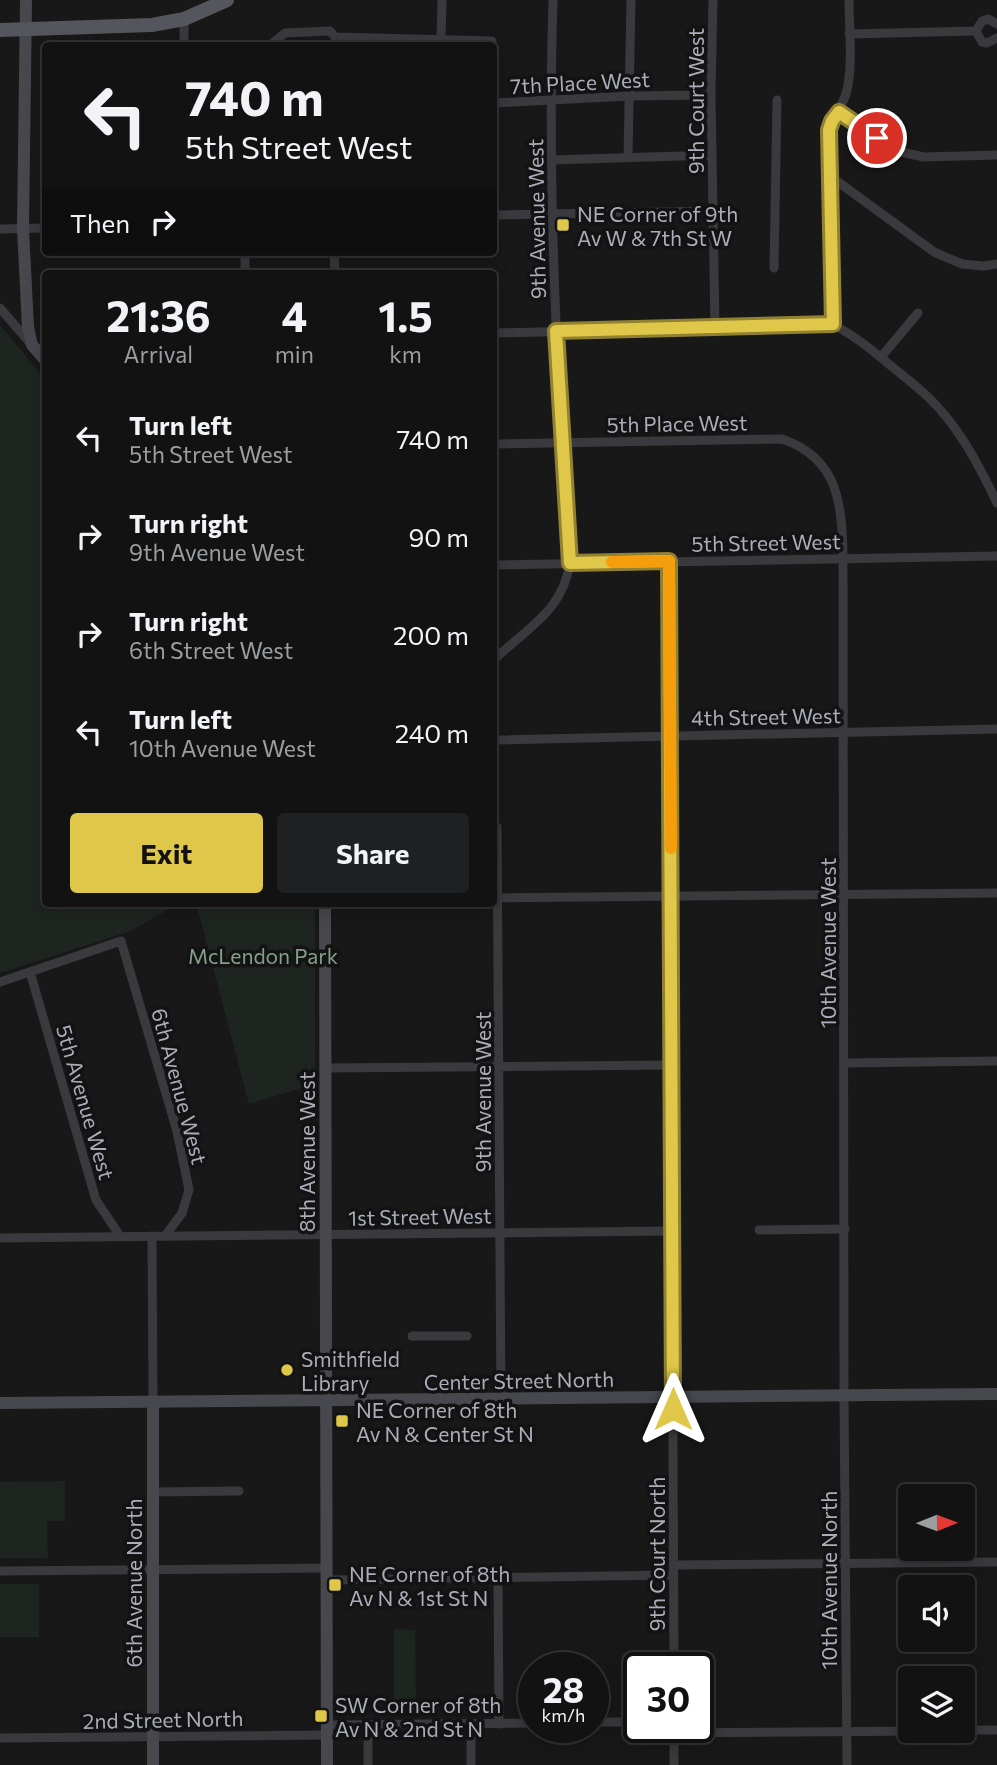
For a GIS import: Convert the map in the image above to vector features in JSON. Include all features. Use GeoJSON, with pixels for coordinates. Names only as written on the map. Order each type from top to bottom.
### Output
{"type":"FeatureCollection","features":[{"type":"Feature","properties":{"kind":"main road"},"geometry":{"type":"LineString","coordinates":[[0,30],[152,25],[184,19],[227,0]]}},
{"type":"Feature","properties":{"kind":"street"},"geometry":{"type":"LineString","coordinates":[[26,0],[23,229],[32,345]]}},
{"type":"Feature","properties":{"kind":"street"},"geometry":{"type":"LineString","coordinates":[[441,40],[442,0]]}},
{"type":"Feature","properties":{"kind":"street","name":"9th Avenue West"},"geometry":{"type":"LineString","coordinates":[[553,0],[551,100],[556,331],[570,563]]}},
{"type":"Feature","properties":{"kind":"street"},"geometry":{"type":"LineString","coordinates":[[628,157],[631,0]]}},
{"type":"Feature","properties":{"kind":"street","name":"9th Court West"},"geometry":{"type":"LineString","coordinates":[[713,0],[711,95],[715,328]]}},
{"type":"Feature","properties":{"kind":"street"},"geometry":{"type":"LineString","coordinates":[[833,324],[829,130],[844,102],[848,86],[849,0]]}},
{"type":"Feature","properties":{"kind":"street"},"geometry":{"type":"LineString","coordinates":[[184,19],[184,42]]}},
{"type":"Feature","properties":{"kind":"street"},"geometry":{"type":"LineString","coordinates":[[976,31],[982,21],[988,19],[997,24]]}},
{"type":"Feature","properties":{"kind":"street"},"geometry":{"type":"LineString","coordinates":[[274,42],[285,33],[330,31],[335,41],[492,41]]}},
{"type":"Feature","properties":{"kind":"street"},"geometry":{"type":"LineString","coordinates":[[849,34],[976,31]]}},
{"type":"Feature","properties":{"kind":"street"},"geometry":{"type":"LineString","coordinates":[[976,31],[982,42],[987,43],[997,38]]}},
{"type":"Feature","properties":{"kind":"street","name":"7th Place West"},"geometry":{"type":"LineString","coordinates":[[497,103],[711,95]]}},
{"type":"Feature","properties":{"kind":"street"},"geometry":{"type":"LineString","coordinates":[[774,268],[777,100]]}},
{"type":"Feature","properties":{"kind":"street"},"geometry":{"type":"LineString","coordinates":[[839,112],[897,151],[924,157],[997,155]]}},
{"type":"Feature","properties":{"kind":"street"},"geometry":{"type":"LineString","coordinates":[[552,160],[712,155]]}},
{"type":"Feature","properties":{"kind":"street"},"geometry":{"type":"LineString","coordinates":[[830,176],[934,252],[962,264],[997,264]]}},
{"type":"Feature","properties":{"kind":"street"},"geometry":{"type":"LineString","coordinates":[[497,215],[713,211]]}},
{"type":"Feature","properties":{"kind":"street"},"geometry":{"type":"LineString","coordinates":[[0,229],[42,228]]}},
{"type":"Feature","properties":{"kind":"street"},"geometry":{"type":"LineString","coordinates":[[1,312],[42,356]]}},
{"type":"Feature","properties":{"kind":"street"},"geometry":{"type":"LineString","coordinates":[[881,357],[918,313]]}},
{"type":"Feature","properties":{"kind":"street"},"geometry":{"type":"LineString","coordinates":[[497,333],[833,324],[881,357],[928,396],[970,451],[997,503]]}},
{"type":"Feature","properties":{"kind":"street","name":"5th Place West"},"geometry":{"type":"LineString","coordinates":[[497,444],[782,439],[812,454],[821,463],[837,491]]}},
{"type":"Feature","properties":{"kind":"street","name":"10th Avenue West"},"geometry":{"type":"LineString","coordinates":[[837,491],[842,511],[843,558],[844,1396]]}},
{"type":"Feature","properties":{"kind":"street","name":"5th Street West"},"geometry":{"type":"LineString","coordinates":[[497,565],[997,556]]}},
{"type":"Feature","properties":{"kind":"street"},"geometry":{"type":"LineString","coordinates":[[669,561],[673,1397]]}},
{"type":"Feature","properties":{"kind":"street"},"geometry":{"type":"LineString","coordinates":[[497,657],[550,612],[567,581],[570,563]]}},
{"type":"Feature","properties":{"kind":"street","name":"4th Street West"},"geometry":{"type":"LineString","coordinates":[[497,740],[997,729]]}},
{"type":"Feature","properties":{"kind":"street"},"geometry":{"type":"LineString","coordinates":[[497,898],[997,893]]}},
{"type":"Feature","properties":{"kind":"street","name":"8th Avenue West"},"geometry":{"type":"LineString","coordinates":[[325,907],[327,1765]]}},
{"type":"Feature","properties":{"kind":"street","name":"9th Avenue West"},"geometry":{"type":"LineString","coordinates":[[496,907],[501,1399]]}},
{"type":"Feature","properties":{"kind":"street","name":"6th Avenue West"},"geometry":{"type":"LineString","coordinates":[[30,972],[121,941],[177,1131],[189,1190],[181,1213],[165,1236]]}},
{"type":"Feature","properties":{"kind":"street"},"geometry":{"type":"LineString","coordinates":[[0,982],[30,972]]}},
{"type":"Feature","properties":{"kind":"street","name":"5th Avenue West"},"geometry":{"type":"LineString","coordinates":[[30,972],[96,1200],[120,1236]]}},
{"type":"Feature","properties":{"kind":"street"},"geometry":{"type":"LineString","coordinates":[[845,1063],[997,1061]]}},
{"type":"Feature","properties":{"kind":"street"},"geometry":{"type":"LineString","coordinates":[[325,1068],[671,1065]]}},
{"type":"Feature","properties":{"kind":"street"},"geometry":{"type":"LineString","coordinates":[[759,1230],[845,1229]]}},
{"type":"Feature","properties":{"kind":"street","name":"1st Street West"},"geometry":{"type":"LineString","coordinates":[[0,1238],[672,1231]]}},
{"type":"Feature","properties":{"kind":"street"},"geometry":{"type":"LineString","coordinates":[[152,1236],[153,1402]]}},
{"type":"Feature","properties":{"kind":"street"},"geometry":{"type":"LineString","coordinates":[[412,1336],[467,1336]]}},
{"type":"Feature","properties":{"kind":"street","name":"Center Street North"},"geometry":{"type":"LineString","coordinates":[[0,1404],[997,1394]]}},
{"type":"Feature","properties":{"kind":"street","name":"10th Avenue North"},"geometry":{"type":"LineString","coordinates":[[844,1396],[847,1765]]}},
{"type":"Feature","properties":{"kind":"street","name":"9th Court North"},"geometry":{"type":"LineString","coordinates":[[673,1397],[674,1652]]}},
{"type":"Feature","properties":{"kind":"street","name":"6th Avenue North"},"geometry":{"type":"LineString","coordinates":[[153,1402],[153,1765]]}},
{"type":"Feature","properties":{"kind":"street"},"geometry":{"type":"LineString","coordinates":[[152,1492],[239,1491]]}},
{"type":"Feature","properties":{"kind":"street"},"geometry":{"type":"LineString","coordinates":[[673,1565],[997,1562]]}},
{"type":"Feature","properties":{"kind":"street"},"geometry":{"type":"LineString","coordinates":[[0,1571],[153,1569],[498,1578],[673,1576]]}},
{"type":"Feature","properties":{"kind":"street"},"geometry":{"type":"LineString","coordinates":[[498,1578],[499,1724]]}},
{"type":"Feature","properties":{"kind":"street","name":"2nd Street North"},"geometry":{"type":"LineString","coordinates":[[0,1738],[153,1737],[327,1730],[369,1725],[518,1723]]}},
{"type":"Feature","properties":{"kind":"street"},"geometry":{"type":"LineString","coordinates":[[471,1724],[471,1765]]}},
{"type":"Feature","properties":{"kind":"street"},"geometry":{"type":"LineString","coordinates":[[368,1765],[369,1725]]}},
{"type":"Feature","properties":{"kind":"street"},"geometry":{"type":"LineString","coordinates":[[714,1730],[898,1731]]}},
{"type":"Feature","properties":{"kind":"street"},"geometry":{"type":"LineString","coordinates":[[975,1730],[997,1730]]}},
{"type":"Feature","properties":{"kind":"street"},"geometry":{"type":"LineString","coordinates":[[674,1743],[674,1765]]}},
{"type":"Feature","properties":{"kind":"green space","name":"McLendon Park"},"geometry":{"type":"Polygon","coordinates":[[[0,325],[42,375],[42,907],[173,907],[131,931],[0,973],[0,325]]]}},
{"type":"Feature","properties":{"kind":"green space","name":"McLendon Park"},"geometry":{"type":"Polygon","coordinates":[[[197,907],[315,907],[315,1084],[249,1104],[197,907]]]}},
{"type":"Feature","properties":{"kind":"green space"},"geometry":{"type":"Polygon","coordinates":[[[65,1481],[65,1521],[47,1521],[48,1558],[0,1558],[0,1482],[65,1481]]]}},
{"type":"Feature","properties":{"kind":"green space"},"geometry":{"type":"Polygon","coordinates":[[[0,1584],[39,1584],[39,1637],[0,1637],[0,1584]]]}},
{"type":"Feature","properties":{"kind":"green space"},"geometry":{"type":"Polygon","coordinates":[[[394,1629],[415,1630],[416,1708],[394,1708],[394,1629]]]}},
{"type":"Feature","properties":{"kind":"slow traffic"},"geometry":{"type":"LineString","coordinates":[[612,562],[669,561],[671,848]]}},
{"type":"Feature","properties":{"kind":"place","name":"NE Corner of 9th Av W & 7th St W"},"geometry":{"type":"Point","coordinates":[563,225]}},
{"type":"Feature","properties":{"kind":"place","name":"Smithfield Library"},"geometry":{"type":"Point","coordinates":[287,1370]}},
{"type":"Feature","properties":{"kind":"place","name":"NE Corner of 8th Av N & Center St N"},"geometry":{"type":"Point","coordinates":[342,1421]}},
{"type":"Feature","properties":{"kind":"place","name":"NE Corner of 8th Av N & 1st St N"},"geometry":{"type":"Point","coordinates":[335,1585]}},
{"type":"Feature","properties":{"kind":"place","name":"SW Corner of 8th Av N & 2nd St N"},"geometry":{"type":"Point","coordinates":[321,1716]}},
{"type":"Feature","properties":{"kind":"route"},"geometry":{"type":"LineString","coordinates":[[673,1409],[669,561],[570,563],[556,331],[833,324],[829,130],[839,112],[877,138]]}}]}
